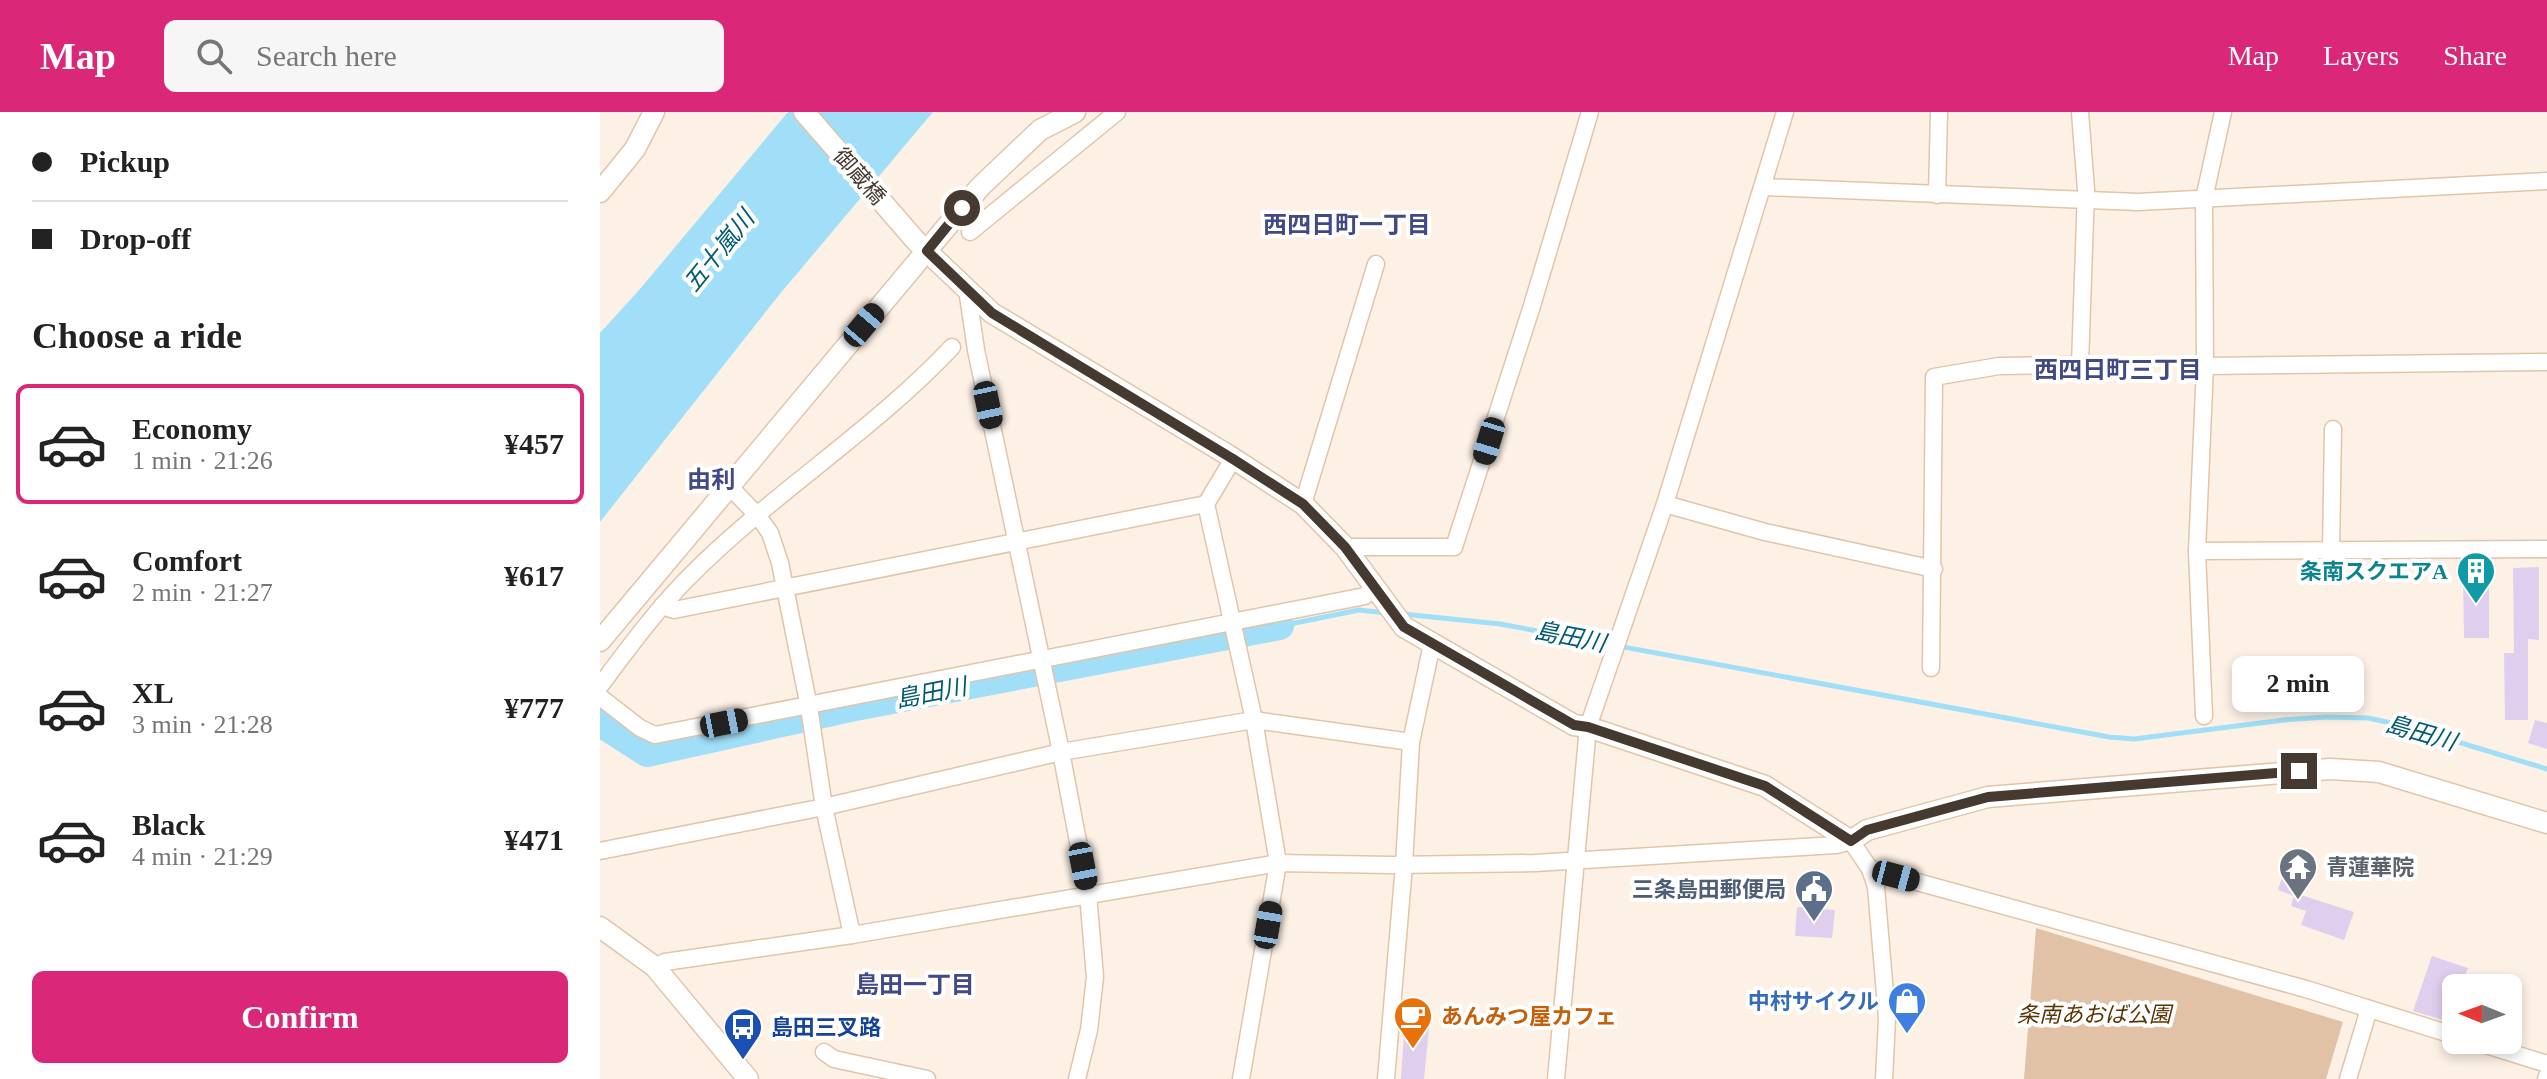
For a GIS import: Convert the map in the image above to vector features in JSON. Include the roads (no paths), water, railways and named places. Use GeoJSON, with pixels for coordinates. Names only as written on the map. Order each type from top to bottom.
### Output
{"type":"FeatureCollection","features":[{"type":"Feature","properties":{"kind":"street"},"geometry":{"type":"LineString","coordinates":[[600,192],[635,149],[654,112]]}},
{"type":"Feature","properties":{"kind":"street","name":"御蔵橋"},"geometry":{"type":"LineString","coordinates":[[804,112],[922,246],[992,313],[1303,504],[1345,547],[1404,627],[1574,725],[1765,786],[1851,841]]}},
{"type":"Feature","properties":{"kind":"street"},"geometry":{"type":"LineString","coordinates":[[600,641],[922,246],[1024,142],[1075,112]]}},
{"type":"Feature","properties":{"kind":"street"},"geometry":{"type":"LineString","coordinates":[[970,232],[1117,112]]}},
{"type":"Feature","properties":{"kind":"street"},"geometry":{"type":"LineString","coordinates":[[1345,547],[1454,547],[1531,309],[1590,112]]}},
{"type":"Feature","properties":{"kind":"street"},"geometry":{"type":"LineString","coordinates":[[1556,1079],[1588,727],[1665,504],[1785,112]]}},
{"type":"Feature","properties":{"kind":"street"},"geometry":{"type":"LineString","coordinates":[[1937,195],[1939,112]]}},
{"type":"Feature","properties":{"kind":"street"},"geometry":{"type":"LineString","coordinates":[[1931,668],[1934,377],[1999,366],[2080,365],[2086,190],[2080,112]]}},
{"type":"Feature","properties":{"kind":"street"},"geometry":{"type":"LineString","coordinates":[[2204,716],[2197,551],[2205,366],[2204,199],[2223,112]]}},
{"type":"Feature","properties":{"kind":"street"},"geometry":{"type":"LineString","coordinates":[[1764,187],[2084,201],[2204,199],[2547,181]]}},
{"type":"Feature","properties":{"kind":"street"},"geometry":{"type":"LineString","coordinates":[[1303,504],[1376,264]]}},
{"type":"Feature","properties":{"kind":"street"},"geometry":{"type":"LineString","coordinates":[[967,289],[976,350],[1088,894],[1095,977],[1089,1030],[1077,1079]]}},
{"type":"Feature","properties":{"kind":"street"},"geometry":{"type":"LineString","coordinates":[[600,686],[687,579],[915,386],[952,347]]}},
{"type":"Feature","properties":{"kind":"street"},"geometry":{"type":"LineString","coordinates":[[2205,366],[2547,362]]}},
{"type":"Feature","properties":{"kind":"street"},"geometry":{"type":"LineString","coordinates":[[2331,551],[2333,429]]}},
{"type":"Feature","properties":{"kind":"street"},"geometry":{"type":"LineString","coordinates":[[1233,459],[1206,504],[1254,720],[1278,863],[1241,1079]]}},
{"type":"Feature","properties":{"kind":"street"},"geometry":{"type":"LineString","coordinates":[[729,486],[770,533],[787,586],[824,807],[852,935]]}},
{"type":"Feature","properties":{"kind":"street"},"geometry":{"type":"LineString","coordinates":[[662,606],[674,610],[1206,504]]}},
{"type":"Feature","properties":{"kind":"street"},"geometry":{"type":"LineString","coordinates":[[1665,504],[1765,532],[1934,569]]}},
{"type":"Feature","properties":{"kind":"street"},"geometry":{"type":"LineString","coordinates":[[2197,551],[2547,549]]}},
{"type":"Feature","properties":{"kind":"street"},"geometry":{"type":"LineString","coordinates":[[600,697],[640,728],[655,735],[1042,662],[1365,596],[1374,586]]}},
{"type":"Feature","properties":{"kind":"street"},"geometry":{"type":"LineString","coordinates":[[1386,1079],[1411,742],[1432,644]]}},
{"type":"Feature","properties":{"kind":"street"},"geometry":{"type":"LineString","coordinates":[[600,851],[824,807],[1061,752],[1254,720],[1411,742]]}},
{"type":"Feature","properties":{"kind":"street"},"geometry":{"type":"LineString","coordinates":[[655,967],[665,962],[852,935],[1278,863],[1404,865],[1576,861],[1836,845],[1851,841],[1867,830],[1988,797],[2330,769],[2379,772],[2547,823]]}},
{"type":"Feature","properties":{"kind":"street"},"geometry":{"type":"LineString","coordinates":[[1851,841],[1870,869],[1876,887],[1887,1018],[1884,1079]]}},
{"type":"Feature","properties":{"kind":"street"},"geometry":{"type":"LineString","coordinates":[[1870,869],[2306,989],[2442,1032]]}},
{"type":"Feature","properties":{"kind":"street"},"geometry":{"type":"LineString","coordinates":[[600,927],[655,967],[748,1079]]}},
{"type":"Feature","properties":{"kind":"street"},"geometry":{"type":"LineString","coordinates":[[2348,1079],[2369,1009]]}},
{"type":"Feature","properties":{"kind":"street"},"geometry":{"type":"LineString","coordinates":[[824,1052],[834,1059],[927,1079]]}},
{"type":"Feature","properties":{"kind":"street"},"geometry":{"type":"LineString","coordinates":[[2515,1054],[2547,1064]]}},
{"type":"Feature","properties":{"kind":"water","name":"五十嵐川"},"geometry":{"type":"Polygon","coordinates":[[[788,112],[933,112],[779,295],[600,522],[600,333],[788,112]]]}},
{"type":"Feature","properties":{"kind":"waterway","name":"島田川"},"geometry":{"type":"LineString","coordinates":[[1280,626],[1359,610],[1386,613]]}},
{"type":"Feature","properties":{"kind":"waterway","name":"島田川"},"geometry":{"type":"LineString","coordinates":[[1403,614],[1500,624],[2109,737],[2134,739],[2284,720],[2368,718],[2405,726],[2547,769]]}},
{"type":"Feature","properties":{"kind":"waterway","name":"島田川"},"geometry":{"type":"LineString","coordinates":[[600,723],[647,753],[850,708],[1280,626]]}},
{"type":"Feature","properties":{"kind":"place","name":"条南スクエアA"},"geometry":{"type":"Point","coordinates":[2476,605]}},
{"type":"Feature","properties":{"kind":"place","name":"青蓮華院"},"geometry":{"type":"Point","coordinates":[2298,901]}},
{"type":"Feature","properties":{"kind":"place","name":"三条島田郵便局"},"geometry":{"type":"Point","coordinates":[1814,923]}},
{"type":"Feature","properties":{"kind":"place","name":"中村サイクル"},"geometry":{"type":"Point","coordinates":[1907,1035]}},
{"type":"Feature","properties":{"kind":"place","name":"あんみつ屋カフェ"},"geometry":{"type":"Point","coordinates":[1413,1050]}},
{"type":"Feature","properties":{"kind":"place","name":"島田三叉路"},"geometry":{"type":"Point","coordinates":[743,1061]}},
{"type":"Feature","properties":{"kind":"district","name":"西四日町一丁目"},"geometry":{"type":"Point","coordinates":[1347,225]}},
{"type":"Feature","properties":{"kind":"district","name":"西四日町三丁目"},"geometry":{"type":"Point","coordinates":[2118,370]}},
{"type":"Feature","properties":{"kind":"district","name":"由利"},"geometry":{"type":"Point","coordinates":[711,480]}},
{"type":"Feature","properties":{"kind":"district","name":"島田一丁目"},"geometry":{"type":"Point","coordinates":[915,985]}},
{"type":"Feature","properties":{"kind":"park label","name":"条南あおば公園"},"geometry":{"type":"Point","coordinates":[2094,1014]}}]}
